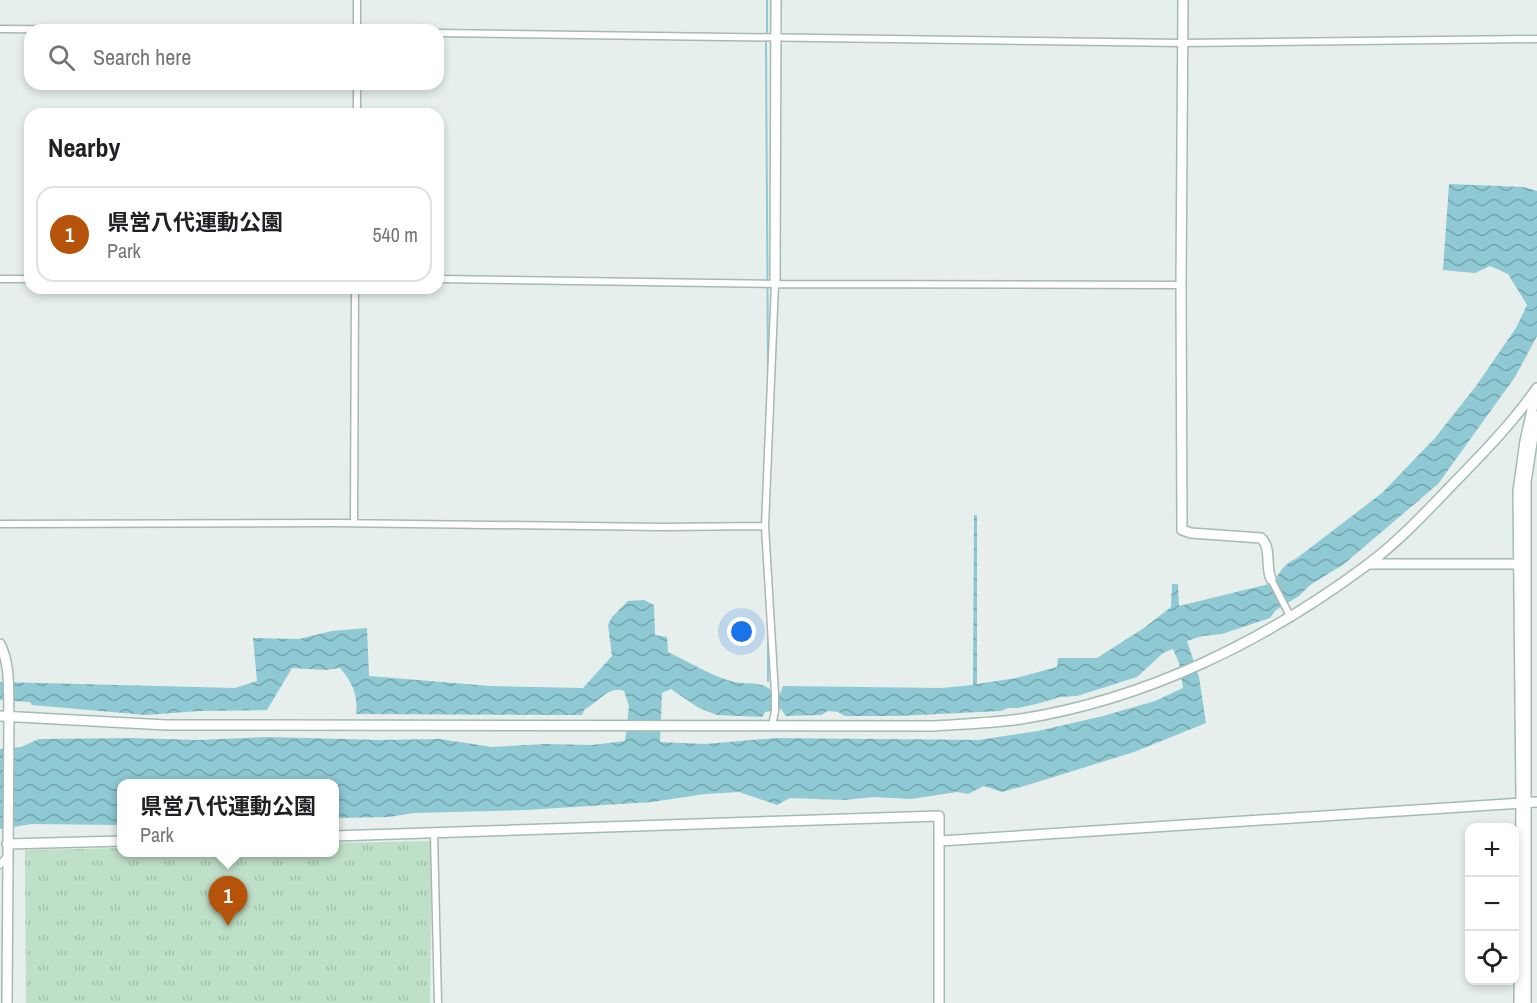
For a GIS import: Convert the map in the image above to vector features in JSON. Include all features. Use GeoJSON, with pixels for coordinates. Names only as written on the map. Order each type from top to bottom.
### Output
{"type":"FeatureCollection","features":[{"type":"Feature","properties":{"kind":"street"},"geometry":{"type":"LineString","coordinates":[[357,0],[357,24]]}},
{"type":"Feature","properties":{"kind":"street"},"geometry":{"type":"LineString","coordinates":[[772,726],[776,711],[765,526],[776,0]]}},
{"type":"Feature","properties":{"kind":"street"},"geometry":{"type":"LineString","coordinates":[[1183,0],[1182,530],[1191,533],[1261,538],[1265,541],[1268,572],[1291,618]]}},
{"type":"Feature","properties":{"kind":"street"},"geometry":{"type":"LineString","coordinates":[[0,29],[24,29]]}},
{"type":"Feature","properties":{"kind":"street"},"geometry":{"type":"LineString","coordinates":[[444,33],[1182,43],[1537,39]]}},
{"type":"Feature","properties":{"kind":"street"},"geometry":{"type":"LineString","coordinates":[[357,90],[357,108]]}},
{"type":"Feature","properties":{"kind":"street"},"geometry":{"type":"LineString","coordinates":[[0,279],[24,279]]}},
{"type":"Feature","properties":{"kind":"street"},"geometry":{"type":"LineString","coordinates":[[444,279],[771,284],[1181,285]]}},
{"type":"Feature","properties":{"kind":"street"},"geometry":{"type":"LineString","coordinates":[[354,523],[355,294]]}},
{"type":"Feature","properties":{"kind":"street"},"geometry":{"type":"LineString","coordinates":[[4,716],[166,725],[934,726],[1020,719],[1111,698],[1183,672],[1233,651],[1291,618],[1369,564],[1412,526],[1506,430],[1537,389]]}},
{"type":"Feature","properties":{"kind":"street"},"geometry":{"type":"LineString","coordinates":[[1519,1003],[1528,802],[1518,564],[1518,491],[1525,441],[1537,389]]}},
{"type":"Feature","properties":{"kind":"street"},"geometry":{"type":"LineString","coordinates":[[1526,1003],[1528,802],[1526,482],[1537,414]]}},
{"type":"Feature","properties":{"kind":"street"},"geometry":{"type":"LineString","coordinates":[[0,524],[354,523],[765,526]]}},
{"type":"Feature","properties":{"kind":"street"},"geometry":{"type":"LineString","coordinates":[[1369,564],[1518,564]]}},
{"type":"Feature","properties":{"kind":"street"},"geometry":{"type":"LineString","coordinates":[[0,644],[8,679],[8,702],[4,716],[8,734],[8,1003]]}},
{"type":"Feature","properties":{"kind":"street"},"geometry":{"type":"LineString","coordinates":[[940,841],[1528,802]]}},
{"type":"Feature","properties":{"kind":"street"},"geometry":{"type":"LineString","coordinates":[[339,836],[939,816],[939,1003]]}},
{"type":"Feature","properties":{"kind":"street"},"geometry":{"type":"LineString","coordinates":[[434,833],[438,1003]]}},
{"type":"Feature","properties":{"kind":"street"},"geometry":{"type":"LineString","coordinates":[[8,844],[117,841]]}},
{"type":"Feature","properties":{"kind":"street"},"geometry":{"type":"LineString","coordinates":[[0,865],[7,856]]}},
{"type":"Feature","properties":{"kind":"green space"},"geometry":{"type":"Polygon","coordinates":[[[432,841],[430,1003],[26,1003],[25,850],[117,848],[117,857],[339,857],[339,843],[432,841]]]}},
{"type":"Feature","properties":{"kind":"water"},"geometry":{"type":"Polygon","coordinates":[[[1449,184],[1523,187],[1537,191],[1537,336],[1515,377],[1438,484],[1344,564],[1310,585],[1299,596],[1276,610],[1270,618],[1222,634],[1202,636],[1187,641],[1199,677],[1206,723],[1134,752],[1002,792],[984,786],[968,794],[957,792],[911,799],[790,798],[777,805],[739,792],[705,794],[652,802],[526,810],[414,813],[389,817],[339,818],[339,779],[117,779],[117,825],[32,824],[0,829],[0,749],[21,747],[39,739],[199,740],[267,737],[440,739],[492,747],[545,744],[592,745],[625,741],[629,706],[624,691],[608,693],[584,710],[582,715],[356,714],[354,690],[340,668],[325,670],[292,668],[267,710],[199,711],[146,715],[0,700],[0,682],[235,688],[257,681],[253,638],[299,639],[332,631],[367,628],[369,676],[490,686],[583,688],[612,656],[608,625],[612,617],[628,601],[644,600],[654,605],[655,635],[667,637],[668,652],[717,676],[734,682],[761,685],[774,694],[780,694],[783,686],[942,688],[973,685],[974,515],[977,515],[977,684],[1016,678],[1057,667],[1058,658],[1097,658],[1144,628],[1171,607],[1172,584],[1178,584],[1179,606],[1269,584],[1286,565],[1382,493],[1435,438],[1476,386],[1516,328],[1527,305],[1508,274],[1490,266],[1475,273],[1443,270],[1449,184]],[[1173,649],[1163,653],[1137,677],[1077,696],[1060,697],[1001,711],[845,716],[838,712],[828,711],[821,715],[786,716],[781,709],[765,712],[762,717],[717,715],[699,708],[671,689],[662,693],[660,742],[705,744],[777,738],[978,740],[1038,731],[1103,716],[1155,701],[1183,688],[1179,663],[1173,649]]]}},
{"type":"Feature","properties":{"kind":"waterway"},"geometry":{"type":"LineString","coordinates":[[767,0],[767,32]]}},
{"type":"Feature","properties":{"kind":"waterway"},"geometry":{"type":"LineString","coordinates":[[766,43],[768,378]]}},
{"type":"Feature","properties":{"kind":"waterway"},"geometry":{"type":"LineString","coordinates":[[768,519],[768,531]]}},
{"type":"Feature","properties":{"kind":"waterway"},"geometry":{"type":"LineString","coordinates":[[768,627],[768,681]]}},
{"type":"Feature","properties":{"kind":"place","name":"県営八代運動公園"},"geometry":{"type":"Point","coordinates":[228,926]}}]}
